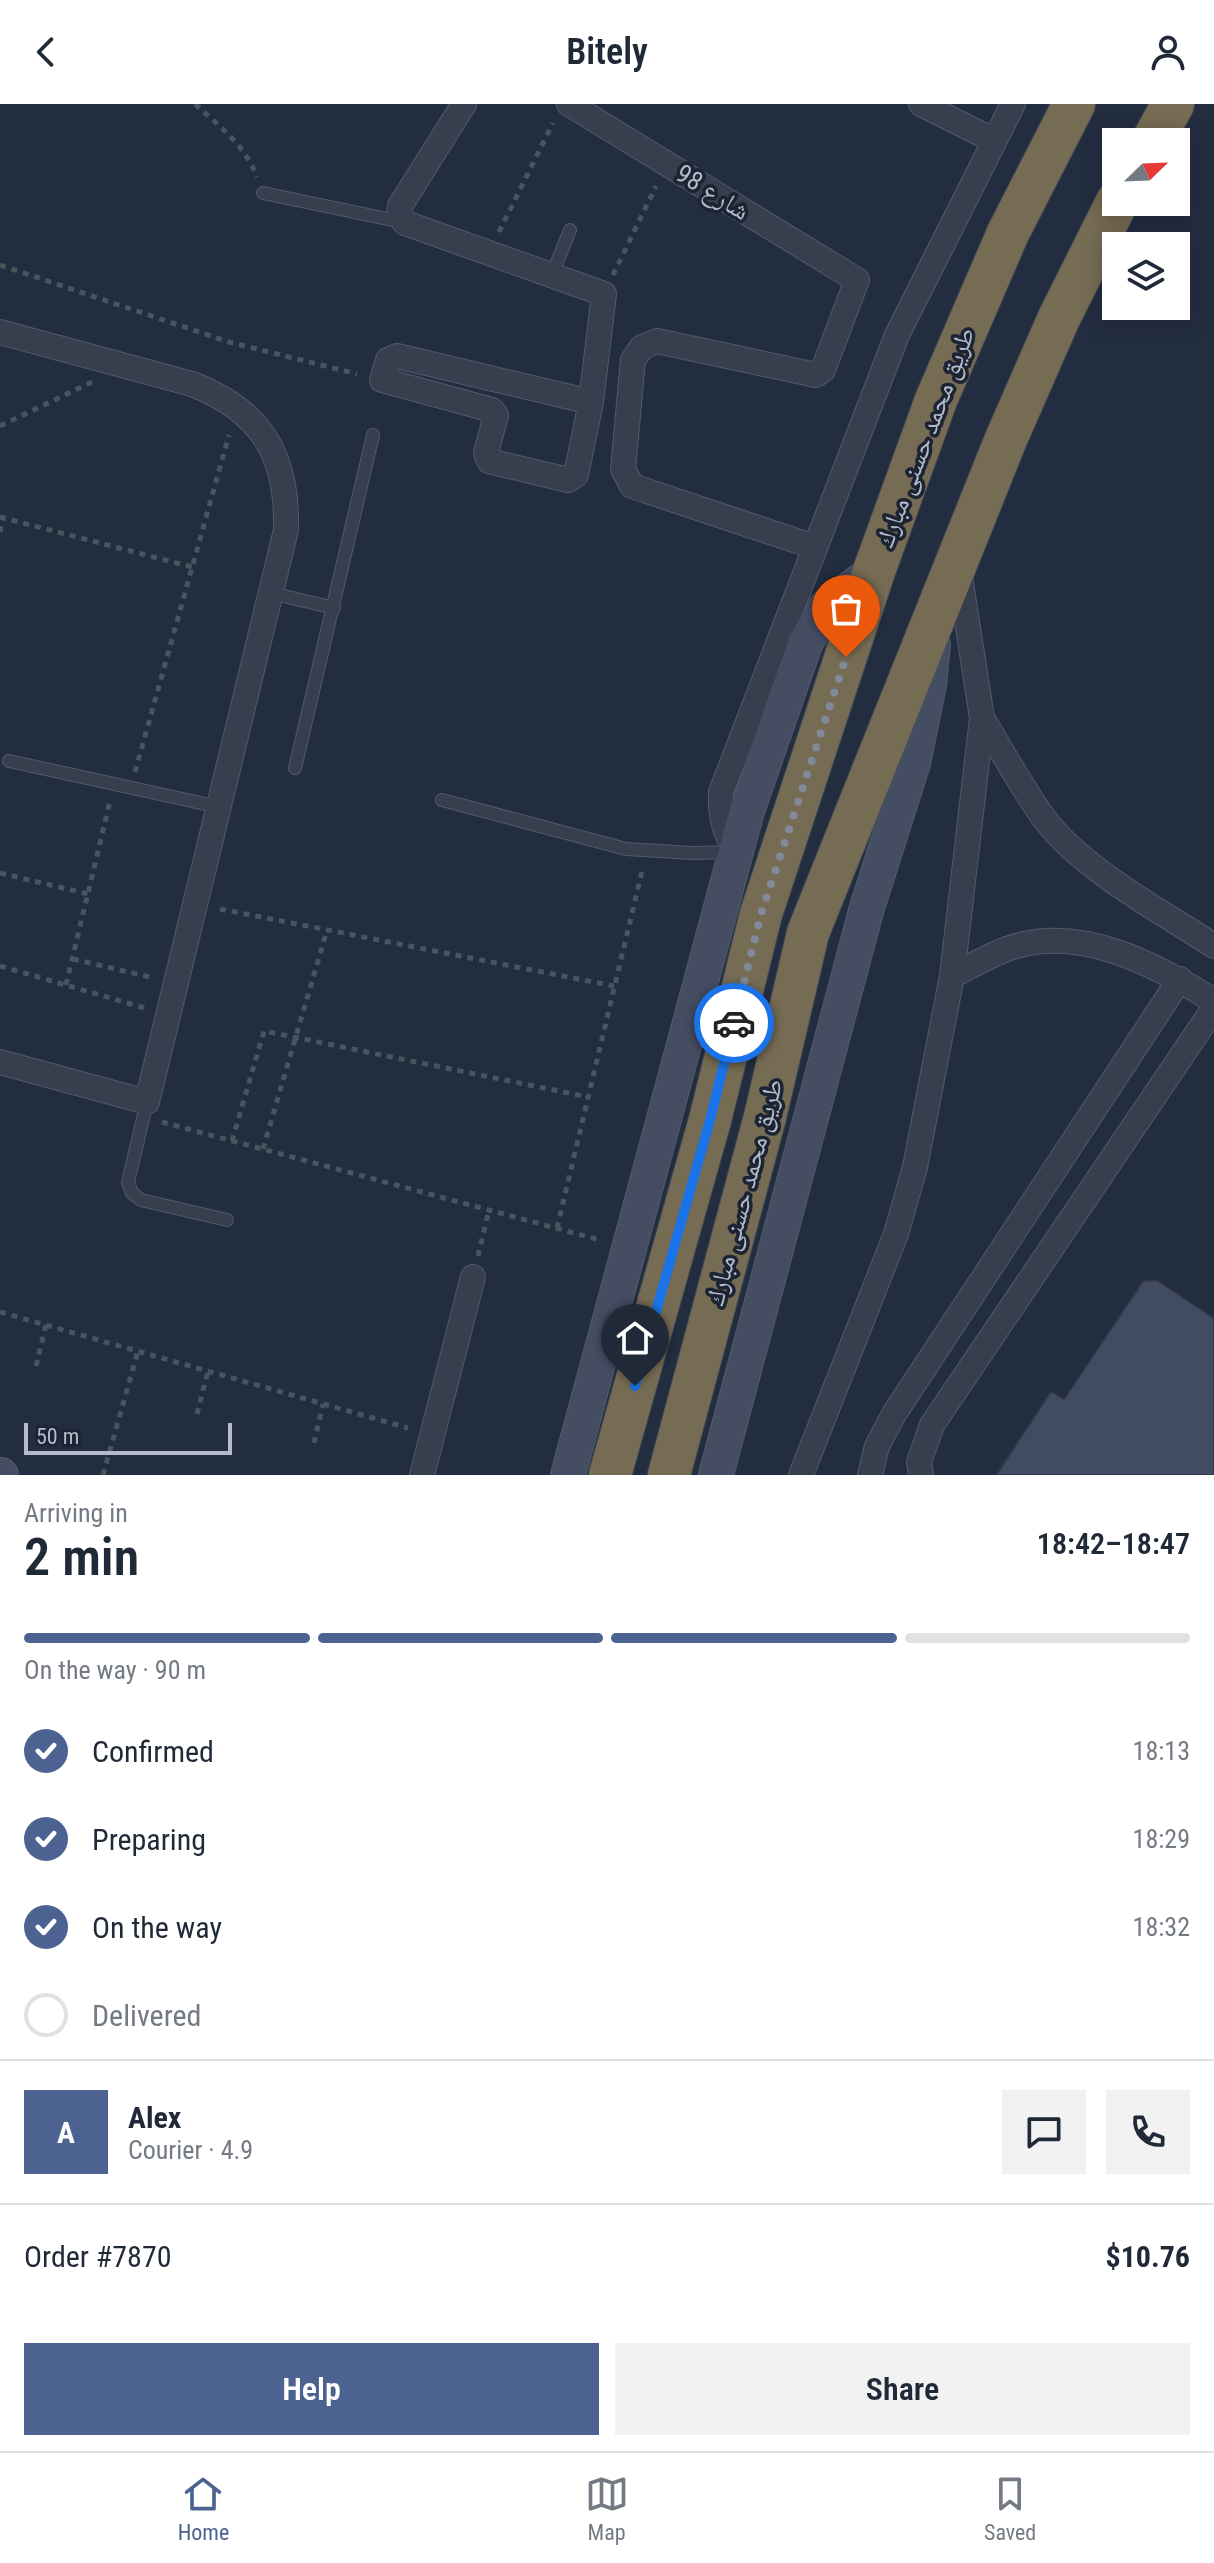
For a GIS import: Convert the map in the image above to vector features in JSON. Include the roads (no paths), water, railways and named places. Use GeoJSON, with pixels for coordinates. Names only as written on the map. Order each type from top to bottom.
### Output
{"type":"FeatureCollection","features":[{"type":"Feature","properties":{"kind":"highway","name":"طريق محمد حسنى مبارك"},"geometry":{"type":"LineString","coordinates":[[610,1475],[710,1120],[761,914],[874,571],[936,400],[1008,233],[1074,104]]}},
{"type":"Feature","properties":{"kind":"highway"},"geometry":{"type":"LineString","coordinates":[[1160,128],[1173,104]]}},
{"type":"Feature","properties":{"kind":"highway","name":"طريق محمد حسنى مبارك"},"geometry":{"type":"LineString","coordinates":[[669,1475],[765,1117],[808,933],[957,560],[1059,318],[1110,216]]}},
{"type":"Feature","properties":{"kind":"street"},"geometry":{"type":"LineString","coordinates":[[464,104],[400,206],[399,215],[405,223],[604,294],[591,402],[576,475],[568,480],[489,461],[486,453],[496,415],[492,410],[382,380],[388,360],[397,356],[591,402]]}},
{"type":"Feature","properties":{"kind":"street"},"geometry":{"type":"LineString","coordinates":[[921,104],[993,140]]}},
{"type":"Feature","properties":{"kind":"street"},"geometry":{"type":"LineString","coordinates":[[736,851],[725,833],[720,813],[721,792],[897,335],[1013,104]]}},
{"type":"Feature","properties":{"kind":"street","name":"شارع 98"},"geometry":{"type":"LineString","coordinates":[[563,111],[667,164],[857,280],[823,370],[816,375],[808,376],[657,341],[642,347],[633,360],[623,469],[632,486],[815,547]]}},
{"type":"Feature","properties":{"kind":"street"},"geometry":{"type":"LineString","coordinates":[[0,332],[192,384],[216,394],[237,407],[261,432],[278,462],[287,496],[286,530],[145,1110],[0,1062]]}},
{"type":"Feature","properties":{"kind":"street"},"geometry":{"type":"LineString","coordinates":[[801,1475],[896,1234],[915,1167],[952,976],[982,718],[957,560]]}},
{"type":"Feature","properties":{"kind":"street"},"geometry":{"type":"LineString","coordinates":[[568,1475],[747,811],[805,644],[826,607],[874,571]]}},
{"type":"Feature","properties":{"kind":"street"},"geometry":{"type":"LineString","coordinates":[[716,1475],[866,911],[913,763],[929,685],[936,612]]}},
{"type":"Feature","properties":{"kind":"street"},"geometry":{"type":"LineString","coordinates":[[982,718],[1044,819],[1075,850],[1099,870],[1214,946]]}},
{"type":"Feature","properties":{"kind":"street"},"geometry":{"type":"LineString","coordinates":[[952,976],[1007,949],[1032,943],[1059,942],[1094,946],[1134,957],[1180,979],[1214,1001]]}},
{"type":"Feature","properties":{"kind":"street"},"geometry":{"type":"LineString","coordinates":[[870,1475],[877,1446],[894,1414],[1180,979]]}},
{"type":"Feature","properties":{"kind":"street"},"geometry":{"type":"LineString","coordinates":[[921,1475],[919,1462],[932,1425],[1214,1008]]}},
{"type":"Feature","properties":{"kind":"street"},"geometry":{"type":"LineString","coordinates":[[422,1475],[473,1277]]}},
{"type":"Feature","properties":{"kind":"lane"},"geometry":{"type":"LineString","coordinates":[[263,193],[405,223]]}},
{"type":"Feature","properties":{"kind":"lane"},"geometry":{"type":"LineString","coordinates":[[552,275],[570,230]]}},
{"type":"Feature","properties":{"kind":"lane"},"geometry":{"type":"LineString","coordinates":[[295,768],[373,435]]}},
{"type":"Feature","properties":{"kind":"lane"},"geometry":{"type":"LineString","coordinates":[[271,593],[334,608]]}},
{"type":"Feature","properties":{"kind":"lane"},"geometry":{"type":"LineString","coordinates":[[9,761],[219,807]]}},
{"type":"Feature","properties":{"kind":"lane"},"geometry":{"type":"LineString","coordinates":[[442,800],[626,849],[736,851]]}},
{"type":"Feature","properties":{"kind":"lane"},"geometry":{"type":"LineString","coordinates":[[145,1110],[128,1182],[132,1193],[141,1200],[227,1220]]}}]}
